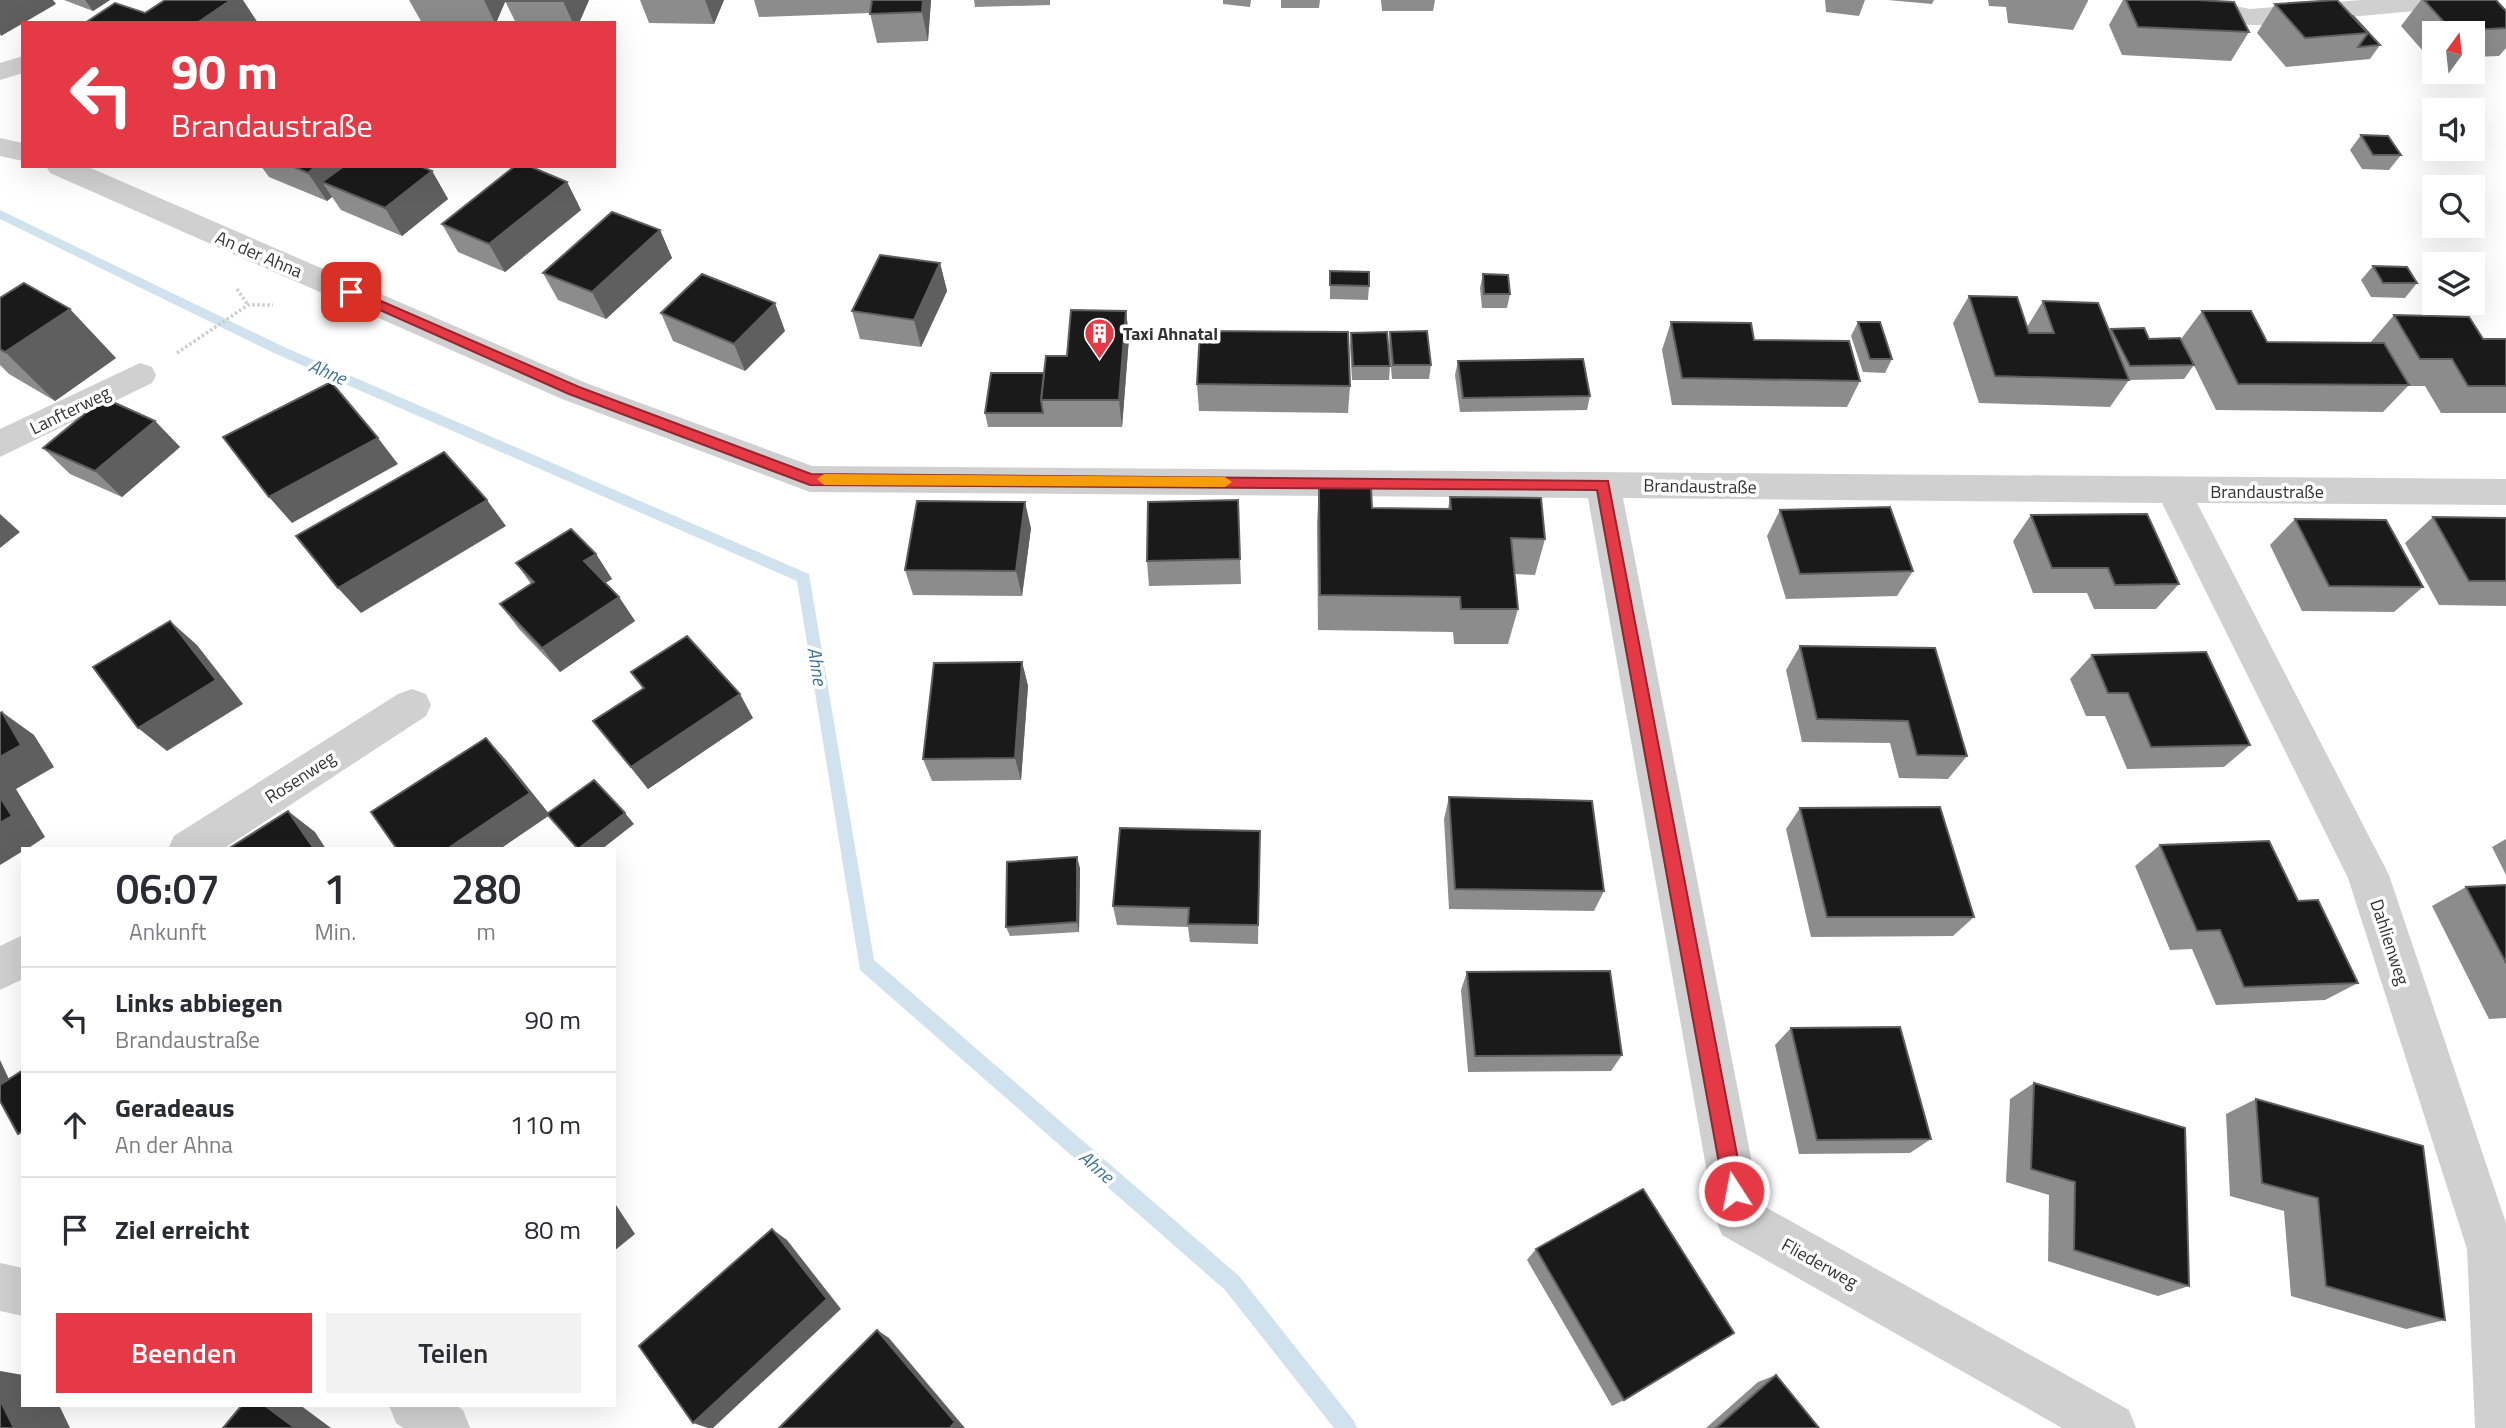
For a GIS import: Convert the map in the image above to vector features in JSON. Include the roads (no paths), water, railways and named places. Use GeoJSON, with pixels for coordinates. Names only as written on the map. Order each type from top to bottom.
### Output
{"type":"FeatureCollection","features":[{"type":"Feature","properties":{"kind":"street"},"geometry":{"type":"LineString","coordinates":[[2168,0],[2250,17],[2263,17],[2447,0]]}},
{"type":"Feature","properties":{"kind":"street"},"geometry":{"type":"LineString","coordinates":[[0,72],[21,65]]}},
{"type":"Feature","properties":{"kind":"street"},"geometry":{"type":"LineString","coordinates":[[0,147],[21,152]]}},
{"type":"Feature","properties":{"kind":"street","name":"An der Ahna"},"geometry":{"type":"LineString","coordinates":[[65,168],[574,391],[810,479]]}},
{"type":"Feature","properties":{"kind":"street","name":"Lanfterweg"},"geometry":{"type":"LineString","coordinates":[[0,444],[140,375]]}},
{"type":"Feature","properties":{"kind":"street","name":"Brandaustraße"},"geometry":{"type":"LineString","coordinates":[[810,479],[2506,492]]}},
{"type":"Feature","properties":{"kind":"street","name":"Fliederweg"},"geometry":{"type":"LineString","coordinates":[[1603,485],[1739,1218],[2111,1428]]}},
{"type":"Feature","properties":{"kind":"street","name":"Dahlienweg"},"geometry":{"type":"LineString","coordinates":[[2173,490],[2368,875],[2499,1249],[2500,1428]]}},
{"type":"Feature","properties":{"kind":"street","name":"Rosenweg"},"geometry":{"type":"LineString","coordinates":[[191,847],[412,705]]}},
{"type":"Feature","properties":{"kind":"street"},"geometry":{"type":"LineString","coordinates":[[0,970],[21,956]]}},
{"type":"Feature","properties":{"kind":"street"},"geometry":{"type":"LineString","coordinates":[[0,1287],[21,1292]]}},
{"type":"Feature","properties":{"kind":"street"},"geometry":{"type":"LineString","coordinates":[[417,1407],[445,1428]]}},
{"type":"Feature","properties":{"kind":"waterway","name":"Ahne"},"geometry":{"type":"LineString","coordinates":[[0,214],[279,350],[804,578],[866,964],[1232,1283],[1347,1428]]}},
{"type":"Feature","properties":{"kind":"place","name":"Taxi Ahnatal"},"geometry":{"type":"Point","coordinates":[1100,360]}}]}
